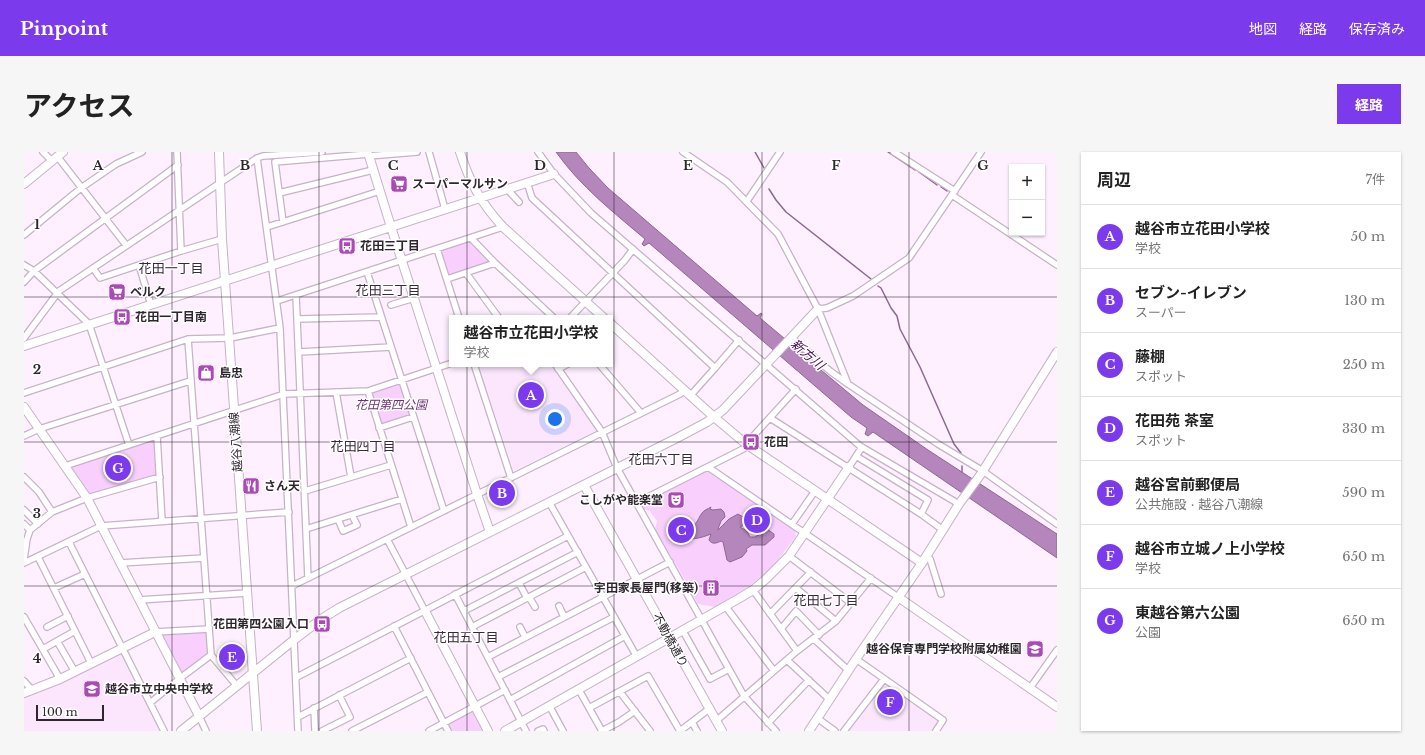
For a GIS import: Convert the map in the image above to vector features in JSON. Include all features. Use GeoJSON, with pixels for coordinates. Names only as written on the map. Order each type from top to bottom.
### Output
{"type":"FeatureCollection","features":[{"type":"Feature","properties":{"kind":"street"},"geometry":{"type":"LineString","coordinates":[[43,152],[58,156],[126,245]]}},
{"type":"Feature","properties":{"kind":"street"},"geometry":{"type":"LineString","coordinates":[[24,235],[81,188],[116,164],[142,152]]}},
{"type":"Feature","properties":{"kind":"street"},"geometry":{"type":"LineString","coordinates":[[177,152],[181,251]]}},
{"type":"Feature","properties":{"kind":"street","name":"越谷八潮線"},"geometry":{"type":"LineString","coordinates":[[219,152],[222,239],[257,731]]}},
{"type":"Feature","properties":{"kind":"street"},"geometry":{"type":"LineString","coordinates":[[24,338],[57,294],[126,245],[263,154],[322,152]]}},
{"type":"Feature","properties":{"kind":"street"},"geometry":{"type":"LineString","coordinates":[[283,222],[275,162],[369,154],[417,152]]}},
{"type":"Feature","properties":{"kind":"street"},"geometry":{"type":"LineString","coordinates":[[429,152],[445,209]]}},
{"type":"Feature","properties":{"kind":"street"},"geometry":{"type":"LineString","coordinates":[[460,152],[473,185],[480,198],[503,227],[601,315]]}},
{"type":"Feature","properties":{"kind":"street"},"geometry":{"type":"LineString","coordinates":[[538,152],[554,174],[591,213],[862,447],[959,504]]}},
{"type":"Feature","properties":{"kind":"street"},"geometry":{"type":"LineString","coordinates":[[684,152],[727,182],[778,234],[818,309],[848,384]]}},
{"type":"Feature","properties":{"kind":"street"},"geometry":{"type":"LineString","coordinates":[[747,201],[780,152]]}},
{"type":"Feature","properties":{"kind":"street"},"geometry":{"type":"LineString","coordinates":[[894,152],[1057,265]]}},
{"type":"Feature","properties":{"kind":"street"},"geometry":{"type":"LineString","coordinates":[[181,731],[295,639],[334,611],[694,429],[714,417],[734,399],[791,336],[818,309],[827,308],[853,296],[909,258],[981,152]]}},
{"type":"Feature","properties":{"kind":"street"},"geometry":{"type":"LineString","coordinates":[[369,154],[436,368],[490,532]]}},
{"type":"Feature","properties":{"kind":"street"},"geometry":{"type":"LineString","coordinates":[[24,184],[58,156]]}},
{"type":"Feature","properties":{"kind":"street"},"geometry":{"type":"LineString","coordinates":[[257,158],[280,328],[297,677],[298,731]]}},
{"type":"Feature","properties":{"kind":"street"},"geometry":{"type":"LineString","coordinates":[[24,282],[34,271],[178,165]]}},
{"type":"Feature","properties":{"kind":"street"},"geometry":{"type":"LineString","coordinates":[[279,193],[373,170]]}},
{"type":"Feature","properties":{"kind":"street"},"geometry":{"type":"LineString","coordinates":[[24,346],[554,174]]}},
{"type":"Feature","properties":{"kind":"street"},"geometry":{"type":"LineString","coordinates":[[527,182],[532,198],[715,368]]}},
{"type":"Feature","properties":{"kind":"street"},"geometry":{"type":"LineString","coordinates":[[507,188],[519,202]]}},
{"type":"Feature","properties":{"kind":"street"},"geometry":{"type":"LineString","coordinates":[[267,227],[380,192]]}},
{"type":"Feature","properties":{"kind":"street"},"geometry":{"type":"LineString","coordinates":[[277,301],[503,227]]}},
{"type":"Feature","properties":{"kind":"street"},"geometry":{"type":"LineString","coordinates":[[471,238],[495,263],[551,315]]}},
{"type":"Feature","properties":{"kind":"street"},"geometry":{"type":"LineString","coordinates":[[93,268],[100,278],[222,239]]}},
{"type":"Feature","properties":{"kind":"street"},"geometry":{"type":"LineString","coordinates":[[437,249],[458,315]]}},
{"type":"Feature","properties":{"kind":"street"},"geometry":{"type":"LineString","coordinates":[[573,315],[625,260],[633,249]]}},
{"type":"Feature","properties":{"kind":"street"},"geometry":{"type":"LineString","coordinates":[[447,280],[495,263]]}},
{"type":"Feature","properties":{"kind":"street"},"geometry":{"type":"LineString","coordinates":[[24,265],[34,271],[89,324],[129,445]]}},
{"type":"Feature","properties":{"kind":"street"},"geometry":{"type":"LineString","coordinates":[[139,265],[151,305]]}},
{"type":"Feature","properties":{"kind":"street"},"geometry":{"type":"LineString","coordinates":[[367,272],[444,511]]}},
{"type":"Feature","properties":{"kind":"street"},"geometry":{"type":"LineString","coordinates":[[466,273],[497,315]]}},
{"type":"Feature","properties":{"kind":"street"},"geometry":{"type":"LineString","coordinates":[[296,295],[308,578]]}},
{"type":"Feature","properties":{"kind":"street"},"geometry":{"type":"LineString","coordinates":[[391,306],[414,298]]}},
{"type":"Feature","properties":{"kind":"street"},"geometry":{"type":"LineString","coordinates":[[297,319],[381,316]]}},
{"type":"Feature","properties":{"kind":"street"},"geometry":{"type":"LineString","coordinates":[[613,326],[714,417],[748,445],[827,500],[924,560],[930,559],[941,594]]}},
{"type":"Feature","properties":{"kind":"street"},"geometry":{"type":"LineString","coordinates":[[24,393],[188,339],[230,338],[280,328]]}},
{"type":"Feature","properties":{"kind":"street"},"geometry":{"type":"LineString","coordinates":[[791,336],[848,384],[1057,524]]}},
{"type":"Feature","properties":{"kind":"street"},"geometry":{"type":"LineString","coordinates":[[188,339],[211,655],[237,686]]}},
{"type":"Feature","properties":{"kind":"street"},"geometry":{"type":"LineString","coordinates":[[292,586],[602,432],[680,394],[687,393],[715,368],[739,340]]}},
{"type":"Feature","properties":{"kind":"street"},"geometry":{"type":"LineString","coordinates":[[299,352],[391,347]]}},
{"type":"Feature","properties":{"kind":"street"},"geometry":{"type":"LineString","coordinates":[[809,731],[848,670],[924,560],[959,504],[982,473],[1057,352]]}},
{"type":"Feature","properties":{"kind":"street"},"geometry":{"type":"LineString","coordinates":[[65,466],[284,394],[368,391],[449,364]]}},
{"type":"Feature","properties":{"kind":"street"},"geometry":{"type":"LineString","coordinates":[[475,367],[511,478]]}},
{"type":"Feature","properties":{"kind":"street"},"geometry":{"type":"LineString","coordinates":[[557,367],[602,432],[617,468],[744,696],[776,731]]}},
{"type":"Feature","properties":{"kind":"street"},"geometry":{"type":"LineString","coordinates":[[602,367],[641,413]]}},
{"type":"Feature","properties":{"kind":"street"},"geometry":{"type":"LineString","coordinates":[[24,436],[39,429],[190,381]]}},
{"type":"Feature","properties":{"kind":"street"},"geometry":{"type":"LineString","coordinates":[[636,503],[748,445],[796,389]]}},
{"type":"Feature","properties":{"kind":"street"},"geometry":{"type":"LineString","coordinates":[[368,391],[411,527]]}},
{"type":"Feature","properties":{"kind":"street"},"geometry":{"type":"LineString","coordinates":[[336,392],[350,477]]}},
{"type":"Feature","properties":{"kind":"street"},"geometry":{"type":"LineString","coordinates":[[24,407],[87,498],[206,731]]}},
{"type":"Feature","properties":{"kind":"street"},"geometry":{"type":"LineString","coordinates":[[380,428],[413,417]]}},
{"type":"Feature","properties":{"kind":"street"},"geometry":{"type":"LineString","coordinates":[[770,418],[921,514],[943,530]]}},
{"type":"Feature","properties":{"kind":"street"},"geometry":{"type":"LineString","coordinates":[[157,436],[162,521]]}},
{"type":"Feature","properties":{"kind":"street"},"geometry":{"type":"LineString","coordinates":[[505,731],[670,639],[753,590],[788,556],[862,447]]}},
{"type":"Feature","properties":{"kind":"street"},"geometry":{"type":"LineString","coordinates":[[856,456],[928,500],[921,514]]}},
{"type":"Feature","properties":{"kind":"street"},"geometry":{"type":"LineString","coordinates":[[305,491],[391,465]]}},
{"type":"Feature","properties":{"kind":"street"},"geometry":{"type":"LineString","coordinates":[[708,467],[1057,707]]}},
{"type":"Feature","properties":{"kind":"street"},"geometry":{"type":"LineString","coordinates":[[24,477],[39,492],[52,512]]}},
{"type":"Feature","properties":{"kind":"street"},"geometry":{"type":"LineString","coordinates":[[24,559],[25,545],[30,530],[52,512],[87,498],[160,477]]}},
{"type":"Feature","properties":{"kind":"street","name":"不動橋通り"},"geometry":{"type":"LineString","coordinates":[[584,485],[722,731]]}},
{"type":"Feature","properties":{"kind":"street"},"geometry":{"type":"LineString","coordinates":[[792,524],[814,491]]}},
{"type":"Feature","properties":{"kind":"street"},"geometry":{"type":"LineString","coordinates":[[306,529],[402,499]]}},
{"type":"Feature","properties":{"kind":"street"},"geometry":{"type":"LineString","coordinates":[[549,502],[637,657]]}},
{"type":"Feature","properties":{"kind":"street"},"geometry":{"type":"LineString","coordinates":[[24,510],[38,524]]}},
{"type":"Feature","properties":{"kind":"street"},"geometry":{"type":"LineString","coordinates":[[24,563],[101,526],[289,512]]}},
{"type":"Feature","properties":{"kind":"street"},"geometry":{"type":"LineString","coordinates":[[338,519],[343,531],[357,525],[352,515]]}},
{"type":"Feature","properties":{"kind":"street"},"geometry":{"type":"LineString","coordinates":[[24,524],[30,530]]}},
{"type":"Feature","properties":{"kind":"street"},"geometry":{"type":"LineString","coordinates":[[297,677],[568,536]]}},
{"type":"Feature","properties":{"kind":"street"},"geometry":{"type":"LineString","coordinates":[[388,539],[488,731]]}},
{"type":"Feature","properties":{"kind":"street"},"geometry":{"type":"LineString","coordinates":[[69,542],[164,731]]}},
{"type":"Feature","properties":{"kind":"street"},"geometry":{"type":"LineString","coordinates":[[464,611],[578,552]]}},
{"type":"Feature","properties":{"kind":"street"},"geometry":{"type":"LineString","coordinates":[[788,556],[851,603]]}},
{"type":"Feature","properties":{"kind":"street"},"geometry":{"type":"LineString","coordinates":[[38,557],[92,664]]}},
{"type":"Feature","properties":{"kind":"street"},"geometry":{"type":"LineString","coordinates":[[120,563],[204,558]]}},
{"type":"Feature","properties":{"kind":"street"},"geometry":{"type":"LineString","coordinates":[[488,657],[670,562]]}},
{"type":"Feature","properties":{"kind":"street"},"geometry":{"type":"LineString","coordinates":[[472,627],[586,568]]}},
{"type":"Feature","properties":{"kind":"street"},"geometry":{"type":"LineString","coordinates":[[770,614],[811,572]]}},
{"type":"Feature","properties":{"kind":"street"},"geometry":{"type":"LineString","coordinates":[[54,588],[85,574]]}},
{"type":"Feature","properties":{"kind":"street"},"geometry":{"type":"LineString","coordinates":[[716,721],[787,660],[836,621],[871,578]]}},
{"type":"Feature","properties":{"kind":"street"},"geometry":{"type":"LineString","coordinates":[[519,583],[535,607]]}},
{"type":"Feature","properties":{"kind":"street"},"geometry":{"type":"LineString","coordinates":[[796,588],[836,621]]}},
{"type":"Feature","properties":{"kind":"street"},"geometry":{"type":"LineString","coordinates":[[753,590],[797,652]]}},
{"type":"Feature","properties":{"kind":"street"},"geometry":{"type":"LineString","coordinates":[[139,600],[247,593]]}},
{"type":"Feature","properties":{"kind":"street"},"geometry":{"type":"LineString","coordinates":[[455,594],[526,731]]}},
{"type":"Feature","properties":{"kind":"street"},"geometry":{"type":"LineString","coordinates":[[559,606],[564,617]]}},
{"type":"Feature","properties":{"kind":"street"},"geometry":{"type":"LineString","coordinates":[[726,606],[774,671]]}},
{"type":"Feature","properties":{"kind":"street"},"geometry":{"type":"LineString","coordinates":[[781,629],[796,612],[819,635]]}},
{"type":"Feature","properties":{"kind":"street"},"geometry":{"type":"LineString","coordinates":[[47,627],[68,616]]}},
{"type":"Feature","properties":{"kind":"street"},"geometry":{"type":"LineString","coordinates":[[24,617],[60,679]]}},
{"type":"Feature","properties":{"kind":"street"},"geometry":{"type":"LineString","coordinates":[[498,678],[614,617]]}},
{"type":"Feature","properties":{"kind":"street"},"geometry":{"type":"LineString","coordinates":[[394,626],[448,731]]}},
{"type":"Feature","properties":{"kind":"street"},"geometry":{"type":"LineString","coordinates":[[520,627],[525,637]]}},
{"type":"Feature","properties":{"kind":"street"},"geometry":{"type":"LineString","coordinates":[[24,681],[28,691],[60,679],[155,632],[209,629]]}},
{"type":"Feature","properties":{"kind":"street"},"geometry":{"type":"LineString","coordinates":[[42,649],[75,631]]}},
{"type":"Feature","properties":{"kind":"street"},"geometry":{"type":"LineString","coordinates":[[683,631],[710,679],[729,669]]}},
{"type":"Feature","properties":{"kind":"street"},"geometry":{"type":"LineString","coordinates":[[510,700],[625,636]]}},
{"type":"Feature","properties":{"kind":"street"},"geometry":{"type":"LineString","coordinates":[[814,639],[848,670]]}},
{"type":"Feature","properties":{"kind":"street"},"geometry":{"type":"LineString","coordinates":[[57,641],[75,672]]}},
{"type":"Feature","properties":{"kind":"street"},"geometry":{"type":"LineString","coordinates":[[1030,688],[1057,650]]}},
{"type":"Feature","properties":{"kind":"street"},"geometry":{"type":"LineString","coordinates":[[150,703],[179,678],[211,655]]}},
{"type":"Feature","properties":{"kind":"street"},"geometry":{"type":"LineString","coordinates":[[298,717],[411,658]]}},
{"type":"Feature","properties":{"kind":"street"},"geometry":{"type":"LineString","coordinates":[[856,659],[943,720],[936,731]]}},
{"type":"Feature","properties":{"kind":"street"},"geometry":{"type":"LineString","coordinates":[[787,660],[829,699]]}},
{"type":"Feature","properties":{"kind":"street"},"geometry":{"type":"LineString","coordinates":[[589,708],[648,676],[680,731],[709,709]]}},
{"type":"Feature","properties":{"kind":"street"},"geometry":{"type":"LineString","coordinates":[[844,731],[884,679]]}},
{"type":"Feature","properties":{"kind":"street"},"geometry":{"type":"LineString","coordinates":[[768,723],[808,680]]}},
{"type":"Feature","properties":{"kind":"street"},"geometry":{"type":"LineString","coordinates":[[429,731],[505,690]]}},
{"type":"Feature","properties":{"kind":"street"},"geometry":{"type":"LineString","coordinates":[[579,690],[602,731],[635,711]]}},
{"type":"Feature","properties":{"kind":"street"},"geometry":{"type":"LineString","coordinates":[[352,731],[428,692]]}},
{"type":"Feature","properties":{"kind":"street"},"geometry":{"type":"LineString","coordinates":[[620,692],[650,731]]}},
{"type":"Feature","properties":{"kind":"street"},"geometry":{"type":"LineString","coordinates":[[322,731],[350,717],[340,695]]}},
{"type":"Feature","properties":{"kind":"street"},"geometry":{"type":"LineString","coordinates":[[550,707],[563,731]]}},
{"type":"Feature","properties":{"kind":"street"},"geometry":{"type":"LineString","coordinates":[[314,708],[315,731]]}},
{"type":"Feature","properties":{"kind":"street"},"geometry":{"type":"LineString","coordinates":[[817,718],[835,731]]}},
{"type":"Feature","properties":{"kind":"street"},"geometry":{"type":"LineString","coordinates":[[692,722],[697,731]]}},
{"type":"Feature","properties":{"kind":"street"},"geometry":{"type":"LineString","coordinates":[[538,731],[543,729],[544,731]]}},
{"type":"Feature","properties":{"kind":"shaded area"},"geometry":{"type":"Polygon","coordinates":[[[556,152],[576,152],[608,188],[757,316],[761,313],[760,318],[797,349],[810,356],[809,360],[863,405],[928,450],[1057,534],[1057,558],[873,432],[868,436],[865,434],[867,428],[851,417],[649,243],[644,246],[642,244],[645,239],[609,209],[586,187],[556,152]]]}},
{"type":"Feature","properties":{"kind":"shaded area"},"geometry":{"type":"Polygon","coordinates":[[[479,367],[554,367],[598,430],[514,471],[479,367]]]}},
{"type":"Feature","properties":{"kind":"shaded area"},"geometry":{"type":"Polygon","coordinates":[[[711,507],[710,509],[721,509],[724,512],[725,517],[721,521],[718,530],[729,519],[738,514],[743,517],[745,521],[744,525],[740,527],[747,531],[750,537],[755,537],[767,529],[774,534],[774,537],[765,545],[752,545],[746,549],[747,551],[742,557],[730,562],[727,560],[723,542],[712,543],[709,540],[711,534],[703,537],[688,539],[680,537],[684,526],[692,526],[696,523],[705,510],[711,507]]]}},
{"type":"Feature","properties":{"kind":"shaded area","name":"越谷市立中央中学校"},"geometry":{"type":"Polygon","coordinates":[[[120,653],[123,654],[161,731],[24,731],[24,696],[120,653]]]}},
{"type":"Feature","properties":{"kind":"shaded area"},"geometry":{"type":"Polygon","coordinates":[[[886,683],[939,720],[939,723],[934,731],[846,731],[881,684],[886,683]]]}},
{"type":"Feature","properties":{"kind":"green space"},"geometry":{"type":"Polygon","coordinates":[[[469,241],[472,242],[490,260],[490,263],[450,276],[447,274],[440,253],[442,250],[469,241]]]}},
{"type":"Feature","properties":{"kind":"green space","name":"花田第四公園"},"geometry":{"type":"Polygon","coordinates":[[[401,384],[410,414],[409,416],[383,425],[380,423],[371,394],[401,384]]]}},
{"type":"Feature","properties":{"kind":"green space"},"geometry":{"type":"Polygon","coordinates":[[[155,437],[158,476],[88,496],[68,466],[155,437]]]}},
{"type":"Feature","properties":{"kind":"green space"},"geometry":{"type":"Polygon","coordinates":[[[707,470],[795,531],[796,536],[772,568],[748,587],[715,607],[698,604],[655,529],[657,521],[650,511],[644,509],[641,504],[707,470]]]}},
{"type":"Feature","properties":{"kind":"green space"},"geometry":{"type":"Polygon","coordinates":[[[206,631],[209,654],[180,676],[158,633],[206,631]]]}},
{"type":"Feature","properties":{"kind":"green space"},"geometry":{"type":"Polygon","coordinates":[[[471,711],[474,711],[484,731],[451,731],[448,723],[471,711]]]}},
{"type":"Feature","properties":{"kind":"waterway"},"geometry":{"type":"LineString","coordinates":[[755,152],[764,168]]}},
{"type":"Feature","properties":{"kind":"waterway"},"geometry":{"type":"LineString","coordinates":[[888,152],[915,170]]}},
{"type":"Feature","properties":{"kind":"waterway"},"geometry":{"type":"LineString","coordinates":[[919,172],[937,185]]}},
{"type":"Feature","properties":{"kind":"waterway"},"geometry":{"type":"LineString","coordinates":[[941,187],[947,191]]}},
{"type":"Feature","properties":{"kind":"waterway"},"geometry":{"type":"LineString","coordinates":[[769,189],[786,212],[871,279]]}},
{"type":"Feature","properties":{"kind":"waterway"},"geometry":{"type":"LineString","coordinates":[[1053,259],[1057,262]]}},
{"type":"Feature","properties":{"kind":"waterway"},"geometry":{"type":"LineString","coordinates":[[878,286],[881,288],[891,308],[897,316],[900,329],[920,367],[954,444],[961,453]]}},
{"type":"Feature","properties":{"kind":"waterway"},"geometry":{"type":"LineString","coordinates":[[962,466],[962,472]]}},
{"type":"Feature","properties":{"kind":"place","name":"スーパーマルサン"},"geometry":{"type":"Point","coordinates":[399,184]}},
{"type":"Feature","properties":{"kind":"place","name":"花田三丁目"},"geometry":{"type":"Point","coordinates":[347,246]}},
{"type":"Feature","properties":{"kind":"place","name":"ベルク"},"geometry":{"type":"Point","coordinates":[117,292]}},
{"type":"Feature","properties":{"kind":"place","name":"花田一丁目南"},"geometry":{"type":"Point","coordinates":[122,317]}},
{"type":"Feature","properties":{"kind":"place","name":"島忠"},"geometry":{"type":"Point","coordinates":[206,373]}},
{"type":"Feature","properties":{"kind":"place","name":"越谷市立花田小学校"},"geometry":{"type":"Point","coordinates":[531,395]}},
{"type":"Feature","properties":{"kind":"place","name":"花田"},"geometry":{"type":"Point","coordinates":[751,442]}},
{"type":"Feature","properties":{"kind":"place","name":"東越谷第六公園"},"geometry":{"type":"Point","coordinates":[118,468]}},
{"type":"Feature","properties":{"kind":"place","name":"さん天"},"geometry":{"type":"Point","coordinates":[251,486]}},
{"type":"Feature","properties":{"kind":"place","name":"セブン-イレブン"},"geometry":{"type":"Point","coordinates":[502,493]}},
{"type":"Feature","properties":{"kind":"place","name":"こしがや能楽堂"},"geometry":{"type":"Point","coordinates":[676,500]}},
{"type":"Feature","properties":{"kind":"place","name":"花田苑 茶室"},"geometry":{"type":"Point","coordinates":[757,520]}},
{"type":"Feature","properties":{"kind":"place","name":"藤棚"},"geometry":{"type":"Point","coordinates":[681,530]}},
{"type":"Feature","properties":{"kind":"place","name":"宇田家長屋門(移築)"},"geometry":{"type":"Point","coordinates":[711,588]}},
{"type":"Feature","properties":{"kind":"place","name":"花田第四公園入口"},"geometry":{"type":"Point","coordinates":[322,624]}},
{"type":"Feature","properties":{"kind":"place","name":"越谷保育専門学校附属幼稚園"},"geometry":{"type":"Point","coordinates":[1035,649]}},
{"type":"Feature","properties":{"kind":"place","name":"越谷宮前郵便局"},"geometry":{"type":"Point","coordinates":[232,657]}},
{"type":"Feature","properties":{"kind":"place","name":"越谷市立中央中学校"},"geometry":{"type":"Point","coordinates":[92,689]}},
{"type":"Feature","properties":{"kind":"place","name":"越谷市立城ノ上小学校"},"geometry":{"type":"Point","coordinates":[890,702]}},
{"type":"Feature","properties":{"kind":"district","name":"花田一丁目"},"geometry":{"type":"Point","coordinates":[171,268]}},
{"type":"Feature","properties":{"kind":"district","name":"花田三丁目"},"geometry":{"type":"Point","coordinates":[388,290]}},
{"type":"Feature","properties":{"kind":"district","name":"花田四丁目"},"geometry":{"type":"Point","coordinates":[363,446]}},
{"type":"Feature","properties":{"kind":"district","name":"花田六丁目"},"geometry":{"type":"Point","coordinates":[661,459]}},
{"type":"Feature","properties":{"kind":"district","name":"花田七丁目"},"geometry":{"type":"Point","coordinates":[826,600]}},
{"type":"Feature","properties":{"kind":"district","name":"花田五丁目"},"geometry":{"type":"Point","coordinates":[466,637]}},
{"type":"Feature","properties":{"kind":"water label","name":"新方川"},"geometry":{"type":"Point","coordinates":[808,354]}}]}
